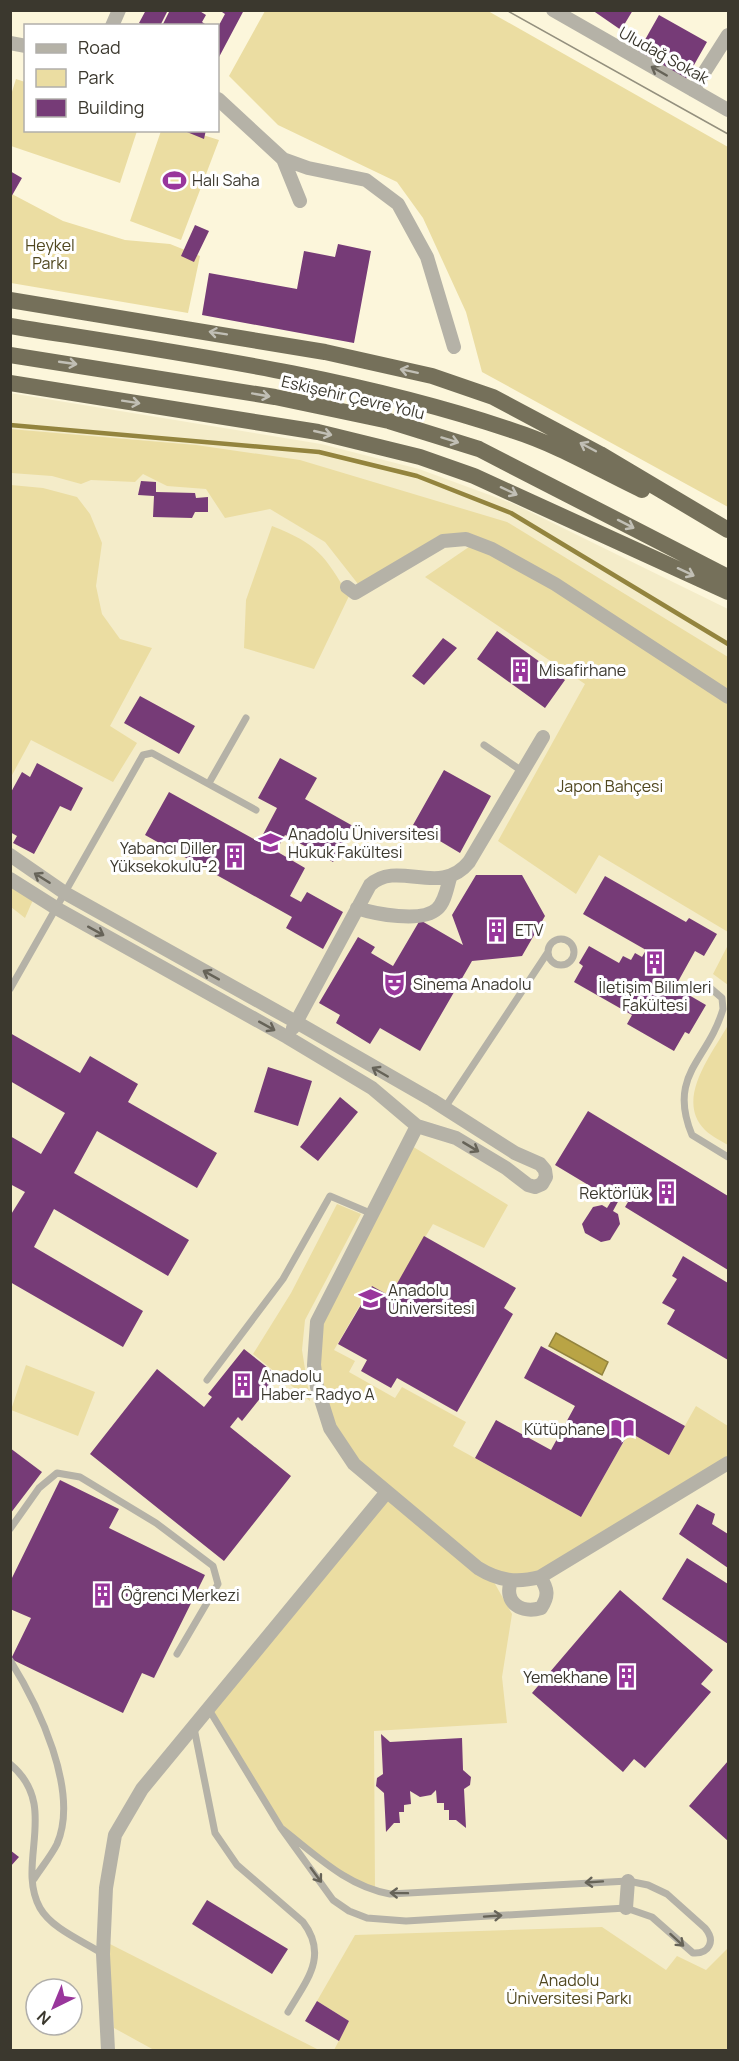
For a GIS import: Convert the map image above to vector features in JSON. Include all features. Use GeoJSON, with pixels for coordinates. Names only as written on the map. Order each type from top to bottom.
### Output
{"type":"FeatureCollection","features":[{"type":"Feature","properties":{"kind":"highway"},"geometry":{"type":"LineString","coordinates":[[10,300],[281,344],[432,376],[493,397],[600,454],[729,532]]}},
{"type":"Feature","properties":{"kind":"highway","name":"Eskişehir Çevre Yolu"},"geometry":{"type":"LineString","coordinates":[[10,326],[305,374],[429,405],[516,431],[592,465],[729,532]]}},
{"type":"Feature","properties":{"kind":"highway","name":"Eskişehir Çevre Yolu"},"geometry":{"type":"LineString","coordinates":[[10,355],[275,398],[400,424],[479,449],[729,577]]}},
{"type":"Feature","properties":{"kind":"highway"},"geometry":{"type":"LineString","coordinates":[[10,383],[318,432],[420,457],[474,476],[729,592]]}},
{"type":"Feature","properties":{"kind":"street"},"geometry":{"type":"LineString","coordinates":[[113,24],[119,10]]}},
{"type":"Feature","properties":{"kind":"street","name":"Uludağ Sokak"},"geometry":{"type":"LineString","coordinates":[[553,10],[729,110]]}},
{"type":"Feature","properties":{"kind":"street"},"geometry":{"type":"LineString","coordinates":[[693,90],[729,35]]}},
{"type":"Feature","properties":{"kind":"street"},"geometry":{"type":"LineString","coordinates":[[219,100],[283,159],[308,168],[366,180],[398,204],[427,257],[454,347]]}},
{"type":"Feature","properties":{"kind":"street"},"geometry":{"type":"LineString","coordinates":[[283,159],[300,201]]}},
{"type":"Feature","properties":{"kind":"street"},"geometry":{"type":"LineString","coordinates":[[347,587],[355,593],[443,541],[465,539],[492,549],[555,584],[729,697]]}},
{"type":"Feature","properties":{"kind":"street"},"geometry":{"type":"LineString","coordinates":[[357,908],[371,913],[408,916],[428,914],[437,909],[444,899],[450,878],[469,862],[543,737]]}},
{"type":"Feature","properties":{"kind":"street"},"geometry":{"type":"LineString","coordinates":[[10,855],[65,893],[296,1022],[420,1094],[515,1153],[540,1164],[545,1170],[546,1177],[542,1184],[535,1187],[528,1185],[506,1168],[456,1138],[432,1131],[411,1121],[372,1088],[287,1037],[56,908],[10,879]]}},
{"type":"Feature","properties":{"kind":"street"},"geometry":{"type":"LineString","coordinates":[[287,1037],[370,885],[383,876],[450,878]]}},
{"type":"Feature","properties":{"kind":"street"},"geometry":{"type":"LineString","coordinates":[[420,1094],[411,1121],[370,1213],[317,1322],[314,1365],[322,1408],[336,1437],[354,1464],[386,1493],[489,1575],[510,1586],[540,1577],[729,1463]]}},
{"type":"Feature","properties":{"kind":"street"},"geometry":{"type":"LineString","coordinates":[[432,1131],[444,1109]]}},
{"type":"Feature","properties":{"kind":"street"},"geometry":{"type":"LineString","coordinates":[[108,2050],[103,1954],[106,1888],[115,1835],[142,1789],[386,1493]]}},
{"type":"Feature","properties":{"kind":"street"},"geometry":{"type":"LineString","coordinates":[[510,1586],[510,1600],[518,1608],[530,1612],[542,1608],[547,1598],[547,1587],[540,1577]]}},
{"type":"Feature","properties":{"kind":"street"},"geometry":{"type":"LineString","coordinates":[[626,1908],[628,1881]]}},
{"type":"Feature","properties":{"kind":"lane"},"geometry":{"type":"LineString","coordinates":[[209,783],[246,718]]}},
{"type":"Feature","properties":{"kind":"lane"},"geometry":{"type":"LineString","coordinates":[[484,745],[522,771]]}},
{"type":"Feature","properties":{"kind":"lane"},"geometry":{"type":"LineString","coordinates":[[10,989],[142,755],[152,753],[256,810]]}},
{"type":"Feature","properties":{"kind":"lane"},"geometry":{"type":"LineString","coordinates":[[444,1109],[548,952]]}},
{"type":"Feature","properties":{"kind":"lane"},"geometry":{"type":"LineString","coordinates":[[708,986],[722,998],[723,1010],[688,1075],[683,1106],[692,1136],[729,1157]]}},
{"type":"Feature","properties":{"kind":"lane"},"geometry":{"type":"LineString","coordinates":[[207,1380],[284,1279],[330,1196],[370,1213]]}},
{"type":"Feature","properties":{"kind":"lane"},"geometry":{"type":"LineString","coordinates":[[10,1529],[39,1488],[57,1473],[80,1477],[156,1523],[213,1566],[218,1584],[177,1654]]}},
{"type":"Feature","properties":{"kind":"lane"},"geometry":{"type":"LineString","coordinates":[[10,1660],[42,1721],[63,1796],[61,1829],[56,1845],[34,1879]]}},
{"type":"Feature","properties":{"kind":"lane"},"geometry":{"type":"LineString","coordinates":[[208,1708],[281,1828],[333,1900],[367,1918],[406,1921],[626,1908],[652,1917],[693,1953],[701,1953],[708,1949],[711,1942],[710,1934],[705,1928],[667,1894],[648,1885],[628,1881],[390,1894],[345,1879],[281,1828]]}},
{"type":"Feature","properties":{"kind":"lane"},"geometry":{"type":"LineString","coordinates":[[194,1725],[215,1833],[237,1865],[303,1922],[316,1945],[311,1971],[288,2012]]}},
{"type":"Feature","properties":{"kind":"lane"},"geometry":{"type":"LineString","coordinates":[[10,1764],[27,1781],[34,1799],[36,1899],[46,1916],[103,1954]]}},
{"type":"Feature","properties":{"kind":"shaded area","name":"Anadolu Üniversitesi"},"geometry":{"type":"Polygon","coordinates":[[[10,393],[321,444],[419,469],[514,504],[728,609],[728,2050],[11,2050],[10,393]]]}},
{"type":"Feature","properties":{"kind":"shaded area"},"geometry":{"type":"Polygon","coordinates":[[[556,1333],[608,1362],[602,1375],[549,1346],[556,1333]]]}},
{"type":"Feature","properties":{"kind":"green space"},"geometry":{"type":"Polygon","coordinates":[[[265,11],[488,11],[728,147],[728,507],[482,372],[466,312],[423,218],[397,182],[278,125],[229,76],[265,11]]]}},
{"type":"Feature","properties":{"kind":"green space"},"geometry":{"type":"Polygon","coordinates":[[[16,79],[24,82],[24,132],[137,132],[120,183],[11,146],[11,95],[16,79]]]}},
{"type":"Feature","properties":{"kind":"green space","name":"Halı Saha"},"geometry":{"type":"Polygon","coordinates":[[[161,132],[193,132],[219,140],[181,240],[130,221],[161,132]]]}},
{"type":"Feature","properties":{"kind":"green space","name":"Heykel Parkı"},"geometry":{"type":"Polygon","coordinates":[[[10,193],[63,221],[125,240],[170,244],[200,256],[188,313],[11,283],[10,193]]]}},
{"type":"Feature","properties":{"kind":"green space","name":"Japon Bahçesi"},"geometry":{"type":"Polygon","coordinates":[[[10,429],[196,445],[300,460],[507,522],[728,657],[728,932],[599,855],[576,894],[498,841],[585,684],[425,577],[482,538],[442,534],[358,584],[325,542],[270,509],[225,518],[206,489],[167,486],[143,474],[135,482],[91,480],[81,484],[52,476],[11,473],[10,429]]]}},
{"type":"Feature","properties":{"kind":"green space"},"geometry":{"type":"Polygon","coordinates":[[[11,485],[43,488],[77,497],[90,514],[102,543],[96,586],[102,614],[120,639],[152,648],[110,726],[137,743],[113,782],[31,740],[11,777],[11,485]]]}},
{"type":"Feature","properties":{"kind":"green space"},"geometry":{"type":"Polygon","coordinates":[[[272,526],[300,539],[318,552],[333,570],[349,596],[314,669],[244,648],[246,600],[272,526]]]}},
{"type":"Feature","properties":{"kind":"green space"},"geometry":{"type":"Polygon","coordinates":[[[10,883],[33,900],[25,918],[11,907],[10,883]]]}},
{"type":"Feature","properties":{"kind":"green space"},"geometry":{"type":"Polygon","coordinates":[[[728,945],[728,985],[713,974],[728,945]]]}},
{"type":"Feature","properties":{"kind":"green space"},"geometry":{"type":"Polygon","coordinates":[[[728,1025],[728,1145],[705,1130],[696,1118],[693,1104],[699,1076],[728,1025]]]}},
{"type":"Feature","properties":{"kind":"green space"},"geometry":{"type":"Polygon","coordinates":[[[407,1143],[508,1205],[484,1248],[433,1224],[390,1296],[371,1286],[334,1350],[355,1361],[349,1372],[395,1398],[402,1387],[466,1422],[453,1446],[581,1517],[629,1432],[669,1454],[696,1406],[728,1426],[728,1463],[540,1577],[490,1575],[512,1614],[502,1677],[507,1723],[374,1731],[375,1891],[359,1886],[281,1828],[208,1708],[386,1493],[330,1428],[314,1344],[407,1143]]]}},
{"type":"Feature","properties":{"kind":"green space"},"geometry":{"type":"Polygon","coordinates":[[[337,1204],[361,1214],[305,1320],[302,1350],[310,1401],[253,1354],[291,1293],[337,1204]]]}},
{"type":"Feature","properties":{"kind":"green space"},"geometry":{"type":"Polygon","coordinates":[[[26,1365],[95,1392],[78,1436],[11,1410],[26,1365]]]}},
{"type":"Feature","properties":{"kind":"green space","name":"Anadolu Üniversitesi Parkı"},"geometry":{"type":"Polygon","coordinates":[[[602,1927],[666,1970],[677,1956],[706,1970],[728,1948],[728,2050],[334,2050],[349,2021],[317,2001],[355,1935],[602,1927]]]}},
{"type":"Feature","properties":{"kind":"green space"},"geometry":{"type":"Polygon","coordinates":[[[108,1943],[319,2050],[154,2050],[114,2028],[108,1943]]]}},
{"type":"Feature","properties":{"kind":"building"},"geometry":{"type":"Polygon","coordinates":[[[146,10],[168,10],[161,24],[139,23],[146,10]]]}},
{"type":"Feature","properties":{"kind":"building"},"geometry":{"type":"Polygon","coordinates":[[[170,10],[198,10],[206,15],[202,22],[205,24],[163,24],[170,10]]]}},
{"type":"Feature","properties":{"kind":"building"},"geometry":{"type":"Polygon","coordinates":[[[219,10],[244,10],[219,57],[219,25],[225,14],[219,10]]]}},
{"type":"Feature","properties":{"kind":"building"},"geometry":{"type":"Polygon","coordinates":[[[592,10],[633,10],[621,30],[592,10]]]}},
{"type":"Feature","properties":{"kind":"building"},"geometry":{"type":"Polygon","coordinates":[[[659,15],[707,42],[681,88],[633,61],[659,15]]]}},
{"type":"Feature","properties":{"kind":"building"},"geometry":{"type":"Polygon","coordinates":[[[187,132],[206,132],[204,139],[187,132]]]}},
{"type":"Feature","properties":{"kind":"building"},"geometry":{"type":"Polygon","coordinates":[[[10,171],[22,178],[10,199],[10,171]]]}},
{"type":"Feature","properties":{"kind":"building"},"geometry":{"type":"Polygon","coordinates":[[[195,225],[209,231],[194,262],[181,256],[195,225]]]}},
{"type":"Feature","properties":{"kind":"building"},"geometry":{"type":"Polygon","coordinates":[[[338,244],[371,251],[354,343],[202,315],[209,273],[297,289],[304,251],[335,257],[338,244]]]}},
{"type":"Feature","properties":{"kind":"building"},"geometry":{"type":"Polygon","coordinates":[[[141,481],[156,482],[156,492],[195,493],[196,498],[208,497],[208,512],[195,512],[192,518],[153,517],[154,496],[138,495],[141,481]]]}},
{"type":"Feature","properties":{"kind":"building","name":"Misafirhane"},"geometry":{"type":"Polygon","coordinates":[[[497,631],[565,680],[545,708],[477,659],[497,631]]]}},
{"type":"Feature","properties":{"kind":"building"},"geometry":{"type":"Polygon","coordinates":[[[443,638],[457,648],[424,685],[412,676],[443,638]]]}},
{"type":"Feature","properties":{"kind":"building"},"geometry":{"type":"Polygon","coordinates":[[[140,696],[195,726],[179,754],[124,723],[140,696]]]}},
{"type":"Feature","properties":{"kind":"building","name":"Yabancı Diller Yüksekokulu-2"},"geometry":{"type":"Polygon","coordinates":[[[280,758],[317,778],[305,799],[353,826],[333,862],[285,835],[276,851],[305,868],[290,896],[301,902],[307,892],[343,912],[323,949],[286,928],[292,917],[145,835],[169,792],[259,842],[277,808],[258,798],[280,758]]]}},
{"type":"Feature","properties":{"kind":"building"},"geometry":{"type":"Polygon","coordinates":[[[37,763],[83,788],[71,811],[60,806],[34,854],[13,843],[17,836],[10,832],[10,794],[22,772],[30,777],[37,763]]]}},
{"type":"Feature","properties":{"kind":"building"},"geometry":{"type":"Polygon","coordinates":[[[444,770],[491,796],[460,853],[413,825],[444,770]]]}},
{"type":"Feature","properties":{"kind":"building","name":"Sinema Anadolu"},"geometry":{"type":"Polygon","coordinates":[[[476,875],[522,875],[545,916],[522,956],[472,961],[420,1051],[380,1028],[370,1044],[336,1023],[340,1015],[319,1003],[358,937],[375,947],[371,953],[393,966],[420,920],[463,945],[452,915],[476,875]]]}},
{"type":"Feature","properties":{"kind":"building","name":"İletişim Bilimleri Fakültesi"},"geometry":{"type":"Polygon","coordinates":[[[605,876],[686,922],[689,918],[717,934],[704,956],[695,951],[675,987],[706,1005],[689,1034],[685,1032],[674,1051],[627,1024],[632,1015],[574,982],[583,966],[579,963],[589,946],[619,963],[623,956],[631,960],[635,953],[642,957],[646,950],[583,914],[605,876]]]}},
{"type":"Feature","properties":{"kind":"building"},"geometry":{"type":"Polygon","coordinates":[[[10,1033],[80,1073],[90,1056],[138,1084],[128,1102],[217,1153],[197,1188],[97,1131],[74,1173],[189,1240],[168,1276],[54,1209],[34,1247],[143,1311],[123,1347],[10,1282],[10,1216],[25,1192],[10,1184],[10,1136],[41,1154],[65,1113],[10,1081],[10,1033]]]}},
{"type":"Feature","properties":{"kind":"building"},"geometry":{"type":"Polygon","coordinates":[[[268,1067],[312,1081],[298,1126],[254,1112],[268,1067]]]}},
{"type":"Feature","properties":{"kind":"building"},"geometry":{"type":"Polygon","coordinates":[[[340,1097],[358,1112],[318,1161],[300,1147],[340,1097]]]}},
{"type":"Feature","properties":{"kind":"building","name":"Rektörlük"},"geometry":{"type":"Polygon","coordinates":[[[588,1111],[728,1196],[728,1270],[625,1207],[628,1202],[620,1198],[613,1211],[618,1214],[620,1224],[610,1240],[601,1242],[585,1233],[582,1224],[593,1207],[602,1205],[607,1208],[615,1195],[607,1190],[605,1195],[555,1165],[588,1111]]]}},
{"type":"Feature","properties":{"kind":"building"},"geometry":{"type":"Polygon","coordinates":[[[424,1236],[516,1288],[504,1308],[513,1314],[457,1412],[397,1378],[391,1388],[361,1371],[367,1360],[338,1344],[372,1286],[390,1296],[424,1236]]]}},
{"type":"Feature","properties":{"kind":"building"},"geometry":{"type":"Polygon","coordinates":[[[683,1256],[728,1283],[728,1360],[667,1324],[675,1310],[662,1303],[677,1279],[672,1276],[683,1256]]]}},
{"type":"Feature","properties":{"kind":"building","name":"Kütüphane"},"geometry":{"type":"Polygon","coordinates":[[[541,1346],[685,1426],[669,1455],[629,1432],[581,1517],[475,1458],[496,1420],[551,1450],[575,1406],[524,1378],[541,1346]]]}},
{"type":"Feature","properties":{"kind":"building"},"geometry":{"type":"Polygon","coordinates":[[[244,1349],[278,1376],[242,1421],[238,1417],[230,1427],[291,1476],[224,1561],[90,1454],[157,1369],[204,1407],[212,1397],[208,1394],[244,1349]]]}},
{"type":"Feature","properties":{"kind":"building"},"geometry":{"type":"Polygon","coordinates":[[[10,1448],[42,1472],[10,1514],[10,1448]]]}},
{"type":"Feature","properties":{"kind":"building","name":"Öğrenci Merkezi"},"geometry":{"type":"Polygon","coordinates":[[[60,1480],[119,1509],[109,1528],[205,1575],[154,1678],[142,1673],[123,1713],[11,1659],[31,1618],[10,1609],[10,1582],[60,1480]]]}},
{"type":"Feature","properties":{"kind":"building"},"geometry":{"type":"Polygon","coordinates":[[[697,1504],[715,1514],[712,1524],[728,1534],[728,1568],[679,1534],[697,1504]]]}},
{"type":"Feature","properties":{"kind":"building"},"geometry":{"type":"Polygon","coordinates":[[[687,1558],[728,1584],[728,1644],[662,1599],[687,1558]]]}},
{"type":"Feature","properties":{"kind":"building","name":"Yemekhane"},"geometry":{"type":"Polygon","coordinates":[[[620,1590],[713,1670],[701,1684],[711,1692],[645,1768],[634,1759],[623,1772],[532,1693],[620,1590]]]}},
{"type":"Feature","properties":{"kind":"building"},"geometry":{"type":"Polygon","coordinates":[[[381,1734],[390,1742],[462,1738],[463,1770],[471,1777],[470,1785],[464,1789],[466,1828],[456,1820],[449,1820],[449,1810],[444,1810],[444,1803],[437,1803],[436,1790],[431,1795],[420,1797],[410,1791],[411,1804],[404,1805],[404,1812],[399,1812],[400,1823],[394,1823],[386,1832],[384,1793],[376,1786],[377,1778],[383,1774],[381,1734]]]}},
{"type":"Feature","properties":{"kind":"building"},"geometry":{"type":"Polygon","coordinates":[[[728,1761],[728,1841],[689,1806],[728,1761]]]}},
{"type":"Feature","properties":{"kind":"building"},"geometry":{"type":"Polygon","coordinates":[[[10,1850],[19,1857],[10,1867],[10,1850]]]}},
{"type":"Feature","properties":{"kind":"building"},"geometry":{"type":"Polygon","coordinates":[[[207,1900],[288,1949],[272,1974],[192,1924],[207,1900]]]}},
{"type":"Feature","properties":{"kind":"building"},"geometry":{"type":"Polygon","coordinates":[[[317,2001],[349,2021],[339,2041],[305,2021],[317,2001]]]}},
{"type":"Feature","properties":{"kind":"waterway"},"geometry":{"type":"LineString","coordinates":[[10,425],[319,452],[417,476],[511,513],[728,644]]}},
{"type":"Feature","properties":{"kind":"tram line"},"geometry":{"type":"LineString","coordinates":[[506,10],[728,134]]}},
{"type":"Feature","properties":{"kind":"place","name":"Halı Saha"},"geometry":{"type":"Point","coordinates":[174,180]}},
{"type":"Feature","properties":{"kind":"place","name":"Misafirhane"},"geometry":{"type":"Point","coordinates":[521,670]}},
{"type":"Feature","properties":{"kind":"place","name":"Anadolu Üniversitesi Hukuk Fakültesi"},"geometry":{"type":"Point","coordinates":[270,843]}},
{"type":"Feature","properties":{"kind":"place","name":"Yabancı Diller Yüksekokulu-2"},"geometry":{"type":"Point","coordinates":[235,857]}},
{"type":"Feature","properties":{"kind":"place","name":"ETV"},"geometry":{"type":"Point","coordinates":[497,930]}},
{"type":"Feature","properties":{"kind":"place","name":"İletişim Bilimleri Fakültesi"},"geometry":{"type":"Point","coordinates":[655,962]}},
{"type":"Feature","properties":{"kind":"place","name":"Sinema Anadolu"},"geometry":{"type":"Point","coordinates":[395,984]}},
{"type":"Feature","properties":{"kind":"place","name":"Rektörlük"},"geometry":{"type":"Point","coordinates":[667,1193]}},
{"type":"Feature","properties":{"kind":"place","name":"Anadolu Üniversitesi"},"geometry":{"type":"Point","coordinates":[370,1299]}},
{"type":"Feature","properties":{"kind":"place","name":"Anadolu Haber- Radyo A"},"geometry":{"type":"Point","coordinates":[243,1385]}},
{"type":"Feature","properties":{"kind":"place","name":"Kütüphane"},"geometry":{"type":"Point","coordinates":[623,1429]}},
{"type":"Feature","properties":{"kind":"place","name":"Öğrenci Merkezi"},"geometry":{"type":"Point","coordinates":[103,1595]}},
{"type":"Feature","properties":{"kind":"place","name":"Yemekhane"},"geometry":{"type":"Point","coordinates":[626,1677]}}]}
